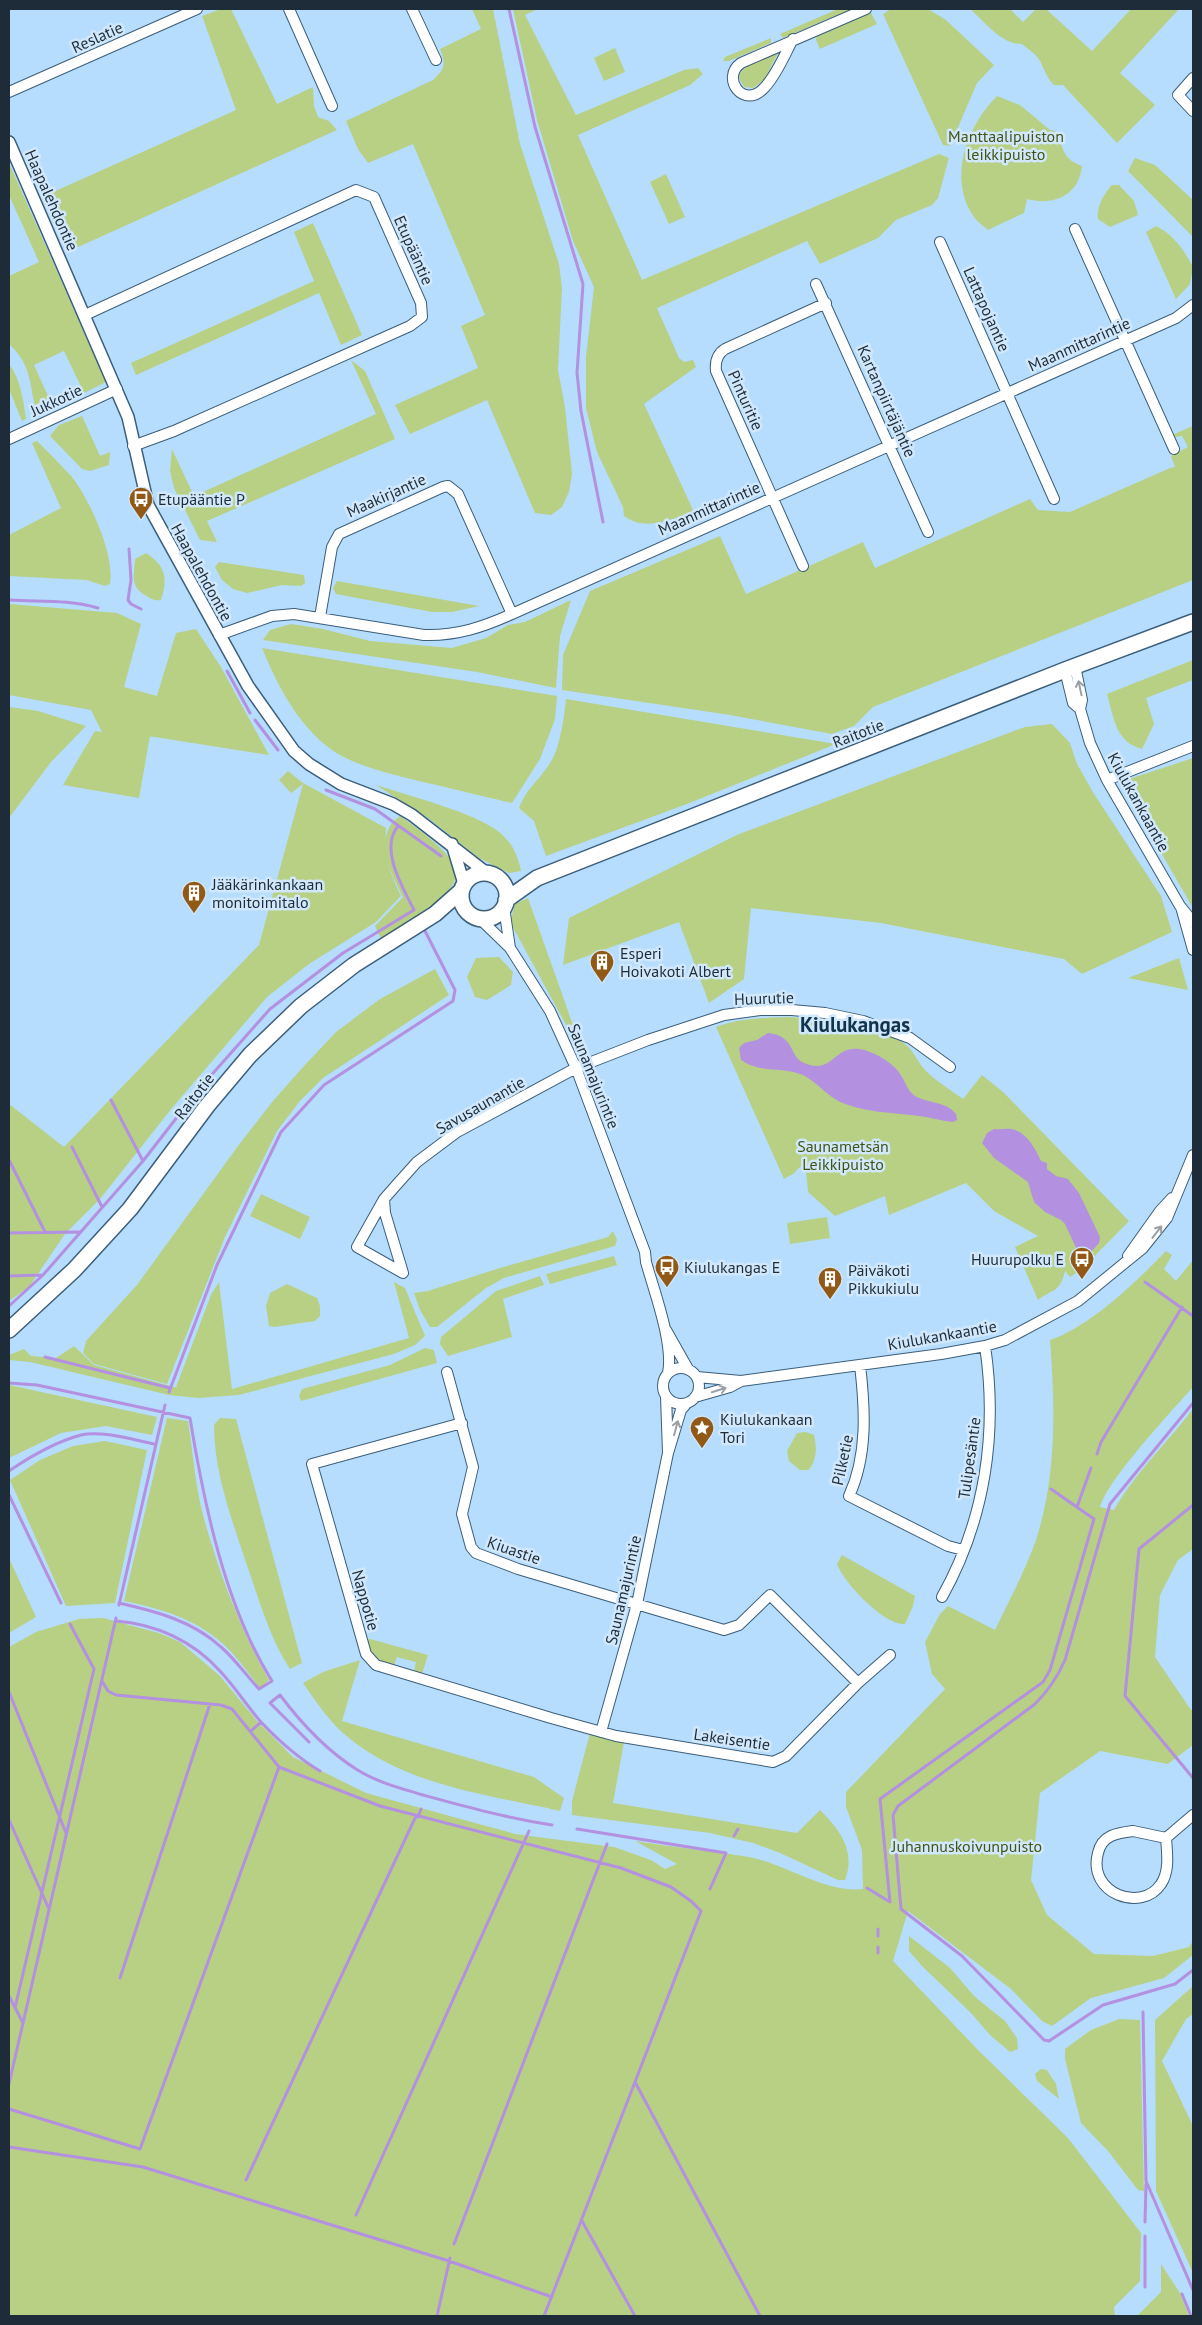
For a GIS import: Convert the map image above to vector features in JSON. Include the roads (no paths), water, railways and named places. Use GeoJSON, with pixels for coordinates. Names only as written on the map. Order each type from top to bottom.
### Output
{"type":"FeatureCollection","features":[{"type":"Feature","properties":{"kind":"main road","name":"Raitotie"},"geometry":{"type":"LineString","coordinates":[[435,914],[493,917],[505,903],[537,878],[1070,668],[1193,622]]}},
{"type":"Feature","properties":{"kind":"main road"},"geometry":{"type":"LineString","coordinates":[[473,915],[461,898],[463,887],[474,875],[494,877],[504,886],[505,903]]}},
{"type":"Feature","properties":{"kind":"main road","name":"Raitotie"},"geometry":{"type":"LineString","coordinates":[[494,877],[537,878]]}},
{"type":"Feature","properties":{"kind":"main road","name":"Raitotie"},"geometry":{"type":"LineString","coordinates":[[9,1330],[74,1270],[130,1209],[207,1106],[250,1055],[301,1006],[354,965],[435,914],[463,887]]}},
{"type":"Feature","properties":{"kind":"street","name":"Reslatie"},"geometry":{"type":"LineString","coordinates":[[9,92],[197,9]]}},
{"type":"Feature","properties":{"kind":"street"},"geometry":{"type":"LineString","coordinates":[[289,9],[332,106]]}},
{"type":"Feature","properties":{"kind":"street"},"geometry":{"type":"LineString","coordinates":[[412,9],[436,60]]}},
{"type":"Feature","properties":{"kind":"street"},"geometry":{"type":"LineString","coordinates":[[793,39],[765,88],[751,96],[739,92],[733,79],[738,66],[793,39],[866,9]]}},
{"type":"Feature","properties":{"kind":"street"},"geometry":{"type":"LineString","coordinates":[[1193,78],[1178,95],[1193,111]]}},
{"type":"Feature","properties":{"kind":"street","name":"Haapalehdontie"},"geometry":{"type":"LineString","coordinates":[[9,142],[128,417],[148,506],[253,693],[294,751],[324,774],[341,784],[393,804],[412,815],[494,877]]}},
{"type":"Feature","properties":{"kind":"street","name":"Etupääntie"},"geometry":{"type":"LineString","coordinates":[[85,315],[356,190],[374,197],[421,303],[422,316],[410,326],[174,431],[133,446]]}},
{"type":"Feature","properties":{"kind":"street"},"geometry":{"type":"LineString","coordinates":[[1075,229],[1174,449]]}},
{"type":"Feature","properties":{"kind":"street","name":"Lattapojantie"},"geometry":{"type":"LineString","coordinates":[[940,242],[1054,499]]}},
{"type":"Feature","properties":{"kind":"street","name":"Kartanpiirtäjäntie"},"geometry":{"type":"LineString","coordinates":[[816,284],[928,532]]}},
{"type":"Feature","properties":{"kind":"street","name":"Pinturitie"},"geometry":{"type":"LineString","coordinates":[[803,566],[716,371],[716,363],[719,355],[725,349],[826,303]]}},
{"type":"Feature","properties":{"kind":"street","name":"Maanmittarintie"},"geometry":{"type":"LineString","coordinates":[[219,635],[272,616],[320,617],[424,635],[444,636],[465,633],[512,614],[773,496],[1176,318],[1193,305]]}},
{"type":"Feature","properties":{"kind":"street","name":"Jukkotie"},"geometry":{"type":"LineString","coordinates":[[9,439],[117,389]]}},
{"type":"Feature","properties":{"kind":"street","name":"Maakirjantie"},"geometry":{"type":"LineString","coordinates":[[320,617],[332,547],[340,534],[442,487],[448,486],[458,494],[512,614]]}},
{"type":"Feature","properties":{"kind":"street","name":"Kiulukankaantie"},"geometry":{"type":"LineString","coordinates":[[1070,668],[1082,700],[1080,709],[1090,743],[1108,780],[1180,906],[1193,922]]}},
{"type":"Feature","properties":{"kind":"street"},"geometry":{"type":"LineString","coordinates":[[1108,780],[1193,746]]}},
{"type":"Feature","properties":{"kind":"street"},"geometry":{"type":"LineString","coordinates":[[452,844],[463,887]]}},
{"type":"Feature","properties":{"kind":"street","name":"Saunamajurintie"},"geometry":{"type":"LineString","coordinates":[[505,903],[510,948]]}},
{"type":"Feature","properties":{"kind":"street","name":"Kiulukankaantie"},"geometry":{"type":"LineString","coordinates":[[1180,906],[1193,950]]}},
{"type":"Feature","properties":{"kind":"street","name":"Saunamajurintie"},"geometry":{"type":"LineString","coordinates":[[473,915],[510,948],[550,1011],[576,1068],[633,1223],[642,1242],[664,1327],[670,1364],[668,1373]]}},
{"type":"Feature","properties":{"kind":"street","name":"Huurutie"},"geometry":{"type":"LineString","coordinates":[[576,1068],[648,1040],[724,1015],[760,1010],[825,1013],[870,1024],[910,1038],[950,1067]]}},
{"type":"Feature","properties":{"kind":"street","name":"Savusaunantie"},"geometry":{"type":"LineString","coordinates":[[384,1199],[384,1214],[403,1273],[357,1247],[384,1199],[417,1162],[457,1132],[576,1068]]}},
{"type":"Feature","properties":{"kind":"street","name":"Kiulukankaantie"},"geometry":{"type":"LineString","coordinates":[[697,1377],[741,1381],[985,1346],[1013,1336],[1078,1301],[1143,1248],[1167,1218],[1193,1155]]}},
{"type":"Feature","properties":{"kind":"street","name":"Saunamajurintie"},"geometry":{"type":"LineString","coordinates":[[664,1327],[688,1369]]}},
{"type":"Feature","properties":{"kind":"street","name":"Tulipesäntie"},"geometry":{"type":"LineString","coordinates":[[942,1597],[954,1576],[975,1520],[985,1482],[990,1438],[991,1398],[985,1346]]}},
{"type":"Feature","properties":{"kind":"street","name":"Pilketie"},"geometry":{"type":"LineString","coordinates":[[860,1365],[864,1438],[859,1468],[849,1496],[948,1546],[963,1550]]}},
{"type":"Feature","properties":{"kind":"street"},"geometry":{"type":"LineString","coordinates":[[677,1368],[688,1369],[697,1377],[699,1388],[691,1400],[675,1404],[666,1396],[663,1384],[668,1373],[677,1368]]}},
{"type":"Feature","properties":{"kind":"street","name":"Kiuastie"},"geometry":{"type":"LineString","coordinates":[[448,1372],[473,1467],[462,1514],[471,1547],[476,1553],[518,1569],[637,1604]]}},
{"type":"Feature","properties":{"kind":"street","name":"Kiulukankaantie"},"geometry":{"type":"LineString","coordinates":[[691,1400],[730,1387],[741,1381]]}},
{"type":"Feature","properties":{"kind":"street","name":"Saunamajurintie"},"geometry":{"type":"LineString","coordinates":[[666,1396],[668,1453]]}},
{"type":"Feature","properties":{"kind":"street","name":"Saunamajurintie"},"geometry":{"type":"LineString","coordinates":[[601,1732],[637,1604],[668,1453],[681,1410],[691,1400]]}},
{"type":"Feature","properties":{"kind":"street","name":"Nappotie"},"geometry":{"type":"LineString","coordinates":[[462,1423],[312,1464],[366,1654],[376,1665],[392,1671],[601,1732]]}},
{"type":"Feature","properties":{"kind":"street"},"geometry":{"type":"LineString","coordinates":[[637,1604],[724,1630],[739,1625],[770,1595],[858,1683]]}},
{"type":"Feature","properties":{"kind":"street","name":"Lakeisentie"},"geometry":{"type":"LineString","coordinates":[[601,1732],[773,1762],[786,1756],[858,1683],[890,1655]]}},
{"type":"Feature","properties":{"kind":"street"},"geometry":{"type":"LineString","coordinates":[[1166,1838],[1193,1815]]}},
{"type":"Feature","properties":{"kind":"street"},"geometry":{"type":"LineString","coordinates":[[1133,1831],[1166,1838],[1168,1861],[1162,1883],[1148,1895],[1128,1897],[1112,1893],[1101,1883],[1095,1865],[1100,1846],[1113,1833],[1133,1831]]}},
{"type":"Feature","properties":{"kind":"waterway"},"geometry":{"type":"LineString","coordinates":[[509,9],[535,127],[583,284],[577,373],[581,411],[603,522]]}},
{"type":"Feature","properties":{"kind":"waterway"},"geometry":{"type":"LineString","coordinates":[[129,549],[131,580],[128,600],[131,604],[141,609]]}},
{"type":"Feature","properties":{"kind":"waterway"},"geometry":{"type":"LineString","coordinates":[[9,600],[65,602],[98,608]]}},
{"type":"Feature","properties":{"kind":"waterway"},"geometry":{"type":"LineString","coordinates":[[227,671],[250,713]]}},
{"type":"Feature","properties":{"kind":"waterway"},"geometry":{"type":"LineString","coordinates":[[255,720],[278,750]]}},
{"type":"Feature","properties":{"kind":"waterway"},"geometry":{"type":"LineString","coordinates":[[326,790],[375,809],[441,856]]}},
{"type":"Feature","properties":{"kind":"waterway"},"geometry":{"type":"LineString","coordinates":[[111,1100],[143,1161],[199,1089],[270,1009],[343,953],[414,910],[399,880],[392,857],[393,835],[398,826]]}},
{"type":"Feature","properties":{"kind":"waterway"},"geometry":{"type":"LineString","coordinates":[[169,1392],[217,1265],[281,1132],[324,1085],[453,1001],[455,990],[423,927]]}},
{"type":"Feature","properties":{"kind":"waterway"},"geometry":{"type":"LineString","coordinates":[[72,1147],[102,1207]]}},
{"type":"Feature","properties":{"kind":"waterway"},"geometry":{"type":"LineString","coordinates":[[9,1160],[45,1232]]}},
{"type":"Feature","properties":{"kind":"waterway"},"geometry":{"type":"LineString","coordinates":[[9,1276],[43,1275],[143,1161]]}},
{"type":"Feature","properties":{"kind":"waterway"},"geometry":{"type":"LineString","coordinates":[[9,1233],[80,1232]]}},
{"type":"Feature","properties":{"kind":"waterway"},"geometry":{"type":"LineString","coordinates":[[9,1306],[43,1275]]}},
{"type":"Feature","properties":{"kind":"waterway"},"geometry":{"type":"LineString","coordinates":[[1145,1282],[1193,1316]]}},
{"type":"Feature","properties":{"kind":"waterway"},"geometry":{"type":"LineString","coordinates":[[1097,1454],[1101,1442],[1182,1307]]}},
{"type":"Feature","properties":{"kind":"waterway"},"geometry":{"type":"LineString","coordinates":[[45,1357],[170,1388]]}},
{"type":"Feature","properties":{"kind":"waterway"},"geometry":{"type":"LineString","coordinates":[[9,1383],[37,1385],[190,1418],[202,1485],[229,1588],[241,1620],[272,1681],[259,1689],[226,1652],[198,1630],[173,1618],[119,1603]]}},
{"type":"Feature","properties":{"kind":"waterway"},"geometry":{"type":"LineString","coordinates":[[1193,1403],[1110,1504],[1065,1660],[1049,1689],[1035,1704],[898,1806],[893,1815],[901,1909],[962,1956],[1044,2040],[1049,2041],[1103,2005],[1175,1984],[1193,1970]]}},
{"type":"Feature","properties":{"kind":"waterway"},"geometry":{"type":"LineString","coordinates":[[119,1605],[165,1405]]}},
{"type":"Feature","properties":{"kind":"waterway"},"geometry":{"type":"LineString","coordinates":[[9,1471],[44,1450],[62,1441],[81,1435],[108,1435],[154,1444]]}},
{"type":"Feature","properties":{"kind":"waterway"},"geometry":{"type":"LineString","coordinates":[[1077,1507],[1091,1468]]}},
{"type":"Feature","properties":{"kind":"waterway"},"geometry":{"type":"LineString","coordinates":[[890,1902],[880,1799],[1043,1682],[1050,1670],[1094,1519],[1051,1489]]}},
{"type":"Feature","properties":{"kind":"waterway"},"geometry":{"type":"LineString","coordinates":[[9,1495],[61,1603]]}},
{"type":"Feature","properties":{"kind":"waterway"},"geometry":{"type":"LineString","coordinates":[[1193,1505],[1139,1549],[1125,1696],[1193,1778]]}},
{"type":"Feature","properties":{"kind":"waterway"},"geometry":{"type":"LineString","coordinates":[[9,2084],[116,1618]]}},
{"type":"Feature","properties":{"kind":"waterway"},"geometry":{"type":"LineString","coordinates":[[116,1621],[159,1630],[198,1651],[231,1683],[261,1722],[275,1736],[296,1755],[320,1771]]}},
{"type":"Feature","properties":{"kind":"waterway"},"geometry":{"type":"LineString","coordinates":[[15,2008],[94,1669],[70,1624]]}},
{"type":"Feature","properties":{"kind":"waterway"},"geometry":{"type":"LineString","coordinates":[[102,1681],[108,1691],[116,1695],[221,1705],[232,1709],[279,1767],[380,1806],[621,1868],[671,1887],[691,1901],[701,1911],[635,2082],[760,2316]]}},
{"type":"Feature","properties":{"kind":"waterway"},"geometry":{"type":"LineString","coordinates":[[9,1692],[66,1833]]}},
{"type":"Feature","properties":{"kind":"waterway"},"geometry":{"type":"LineString","coordinates":[[309,1742],[270,1703],[280,1695],[305,1726],[324,1745],[345,1762],[372,1778],[455,1804],[503,1816],[552,1825]]}},
{"type":"Feature","properties":{"kind":"waterway"},"geometry":{"type":"LineString","coordinates":[[120,1978],[210,1704]]}},
{"type":"Feature","properties":{"kind":"waterway"},"geometry":{"type":"LineString","coordinates":[[251,1731],[261,1722]]}},
{"type":"Feature","properties":{"kind":"waterway"},"geometry":{"type":"LineString","coordinates":[[9,2109],[140,2149],[279,1767]]}},
{"type":"Feature","properties":{"kind":"waterway"},"geometry":{"type":"LineString","coordinates":[[418,1817],[421,1809]]}},
{"type":"Feature","properties":{"kind":"waterway"},"geometry":{"type":"LineString","coordinates":[[246,2180],[416,1816]]}},
{"type":"Feature","properties":{"kind":"waterway"},"geometry":{"type":"LineString","coordinates":[[9,1820],[49,1909]]}},
{"type":"Feature","properties":{"kind":"waterway"},"geometry":{"type":"LineString","coordinates":[[577,1829],[726,1853],[710,1889]]}},
{"type":"Feature","properties":{"kind":"waterway"},"geometry":{"type":"LineString","coordinates":[[734,1836],[738,1829]]}},
{"type":"Feature","properties":{"kind":"waterway"},"geometry":{"type":"LineString","coordinates":[[356,2215],[529,1831]]}},
{"type":"Feature","properties":{"kind":"waterway"},"geometry":{"type":"LineString","coordinates":[[454,2244],[607,1844]]}},
{"type":"Feature","properties":{"kind":"waterway"},"geometry":{"type":"LineString","coordinates":[[867,1888],[890,1902]]}},
{"type":"Feature","properties":{"kind":"waterway"},"geometry":{"type":"LineString","coordinates":[[878,1929],[878,1936]]}},
{"type":"Feature","properties":{"kind":"waterway"},"geometry":{"type":"LineString","coordinates":[[878,1947],[878,1953]]}},
{"type":"Feature","properties":{"kind":"waterway"},"geometry":{"type":"LineString","coordinates":[[9,1996],[23,2023]]}},
{"type":"Feature","properties":{"kind":"waterway"},"geometry":{"type":"LineString","coordinates":[[1143,2012],[1146,2181],[1193,2290]]}},
{"type":"Feature","properties":{"kind":"waterway"},"geometry":{"type":"LineString","coordinates":[[544,2316],[635,2082]]}},
{"type":"Feature","properties":{"kind":"waterway"},"geometry":{"type":"LineString","coordinates":[[9,2147],[143,2167],[449,2261],[552,2297]]}},
{"type":"Feature","properties":{"kind":"waterway"},"geometry":{"type":"LineString","coordinates":[[1145,2222],[1146,2184]]}},
{"type":"Feature","properties":{"kind":"waterway"},"geometry":{"type":"LineString","coordinates":[[582,2221],[635,2316]]}},
{"type":"Feature","properties":{"kind":"waterway"},"geometry":{"type":"LineString","coordinates":[[1145,2236],[1145,2287]]}},
{"type":"Feature","properties":{"kind":"waterway"},"geometry":{"type":"LineString","coordinates":[[437,2316],[450,2258]]}},
{"type":"Feature","properties":{"kind":"waterway"},"geometry":{"type":"LineString","coordinates":[[1182,2294],[1191,2316]]}},
{"type":"Feature","properties":{"kind":"place","name":"Etupääntie P"},"geometry":{"type":"Point","coordinates":[141,520]}},
{"type":"Feature","properties":{"kind":"place","name":"Jääkärinkankaan monitoimitalo"},"geometry":{"type":"Point","coordinates":[194,914]}},
{"type":"Feature","properties":{"kind":"place","name":"Esperi Hoivakoti Albert"},"geometry":{"type":"Point","coordinates":[602,983]}},
{"type":"Feature","properties":{"kind":"place","name":"Huurupolku E"},"geometry":{"type":"Point","coordinates":[1082,1280]}},
{"type":"Feature","properties":{"kind":"place","name":"Kiulukangas E"},"geometry":{"type":"Point","coordinates":[667,1288]}},
{"type":"Feature","properties":{"kind":"place","name":"Päiväkoti Pikkukiulu"},"geometry":{"type":"Point","coordinates":[830,1300]}},
{"type":"Feature","properties":{"kind":"place","name":"Kiulukankaan Tori"},"geometry":{"type":"Point","coordinates":[702,1449]}},
{"type":"Feature","properties":{"kind":"district","name":"Kiulukangas"},"geometry":{"type":"Point","coordinates":[855,1024]}},
{"type":"Feature","properties":{"kind":"park label","name":"Manttaalipuiston leikkipuisto"},"geometry":{"type":"Point","coordinates":[1006,145]}},
{"type":"Feature","properties":{"kind":"park label","name":"Saunametsän Leikkipuisto"},"geometry":{"type":"Point","coordinates":[843,1155]}},
{"type":"Feature","properties":{"kind":"park label","name":"Juhannuskoivunpuisto"},"geometry":{"type":"Point","coordinates":[967,1846]}}]}
